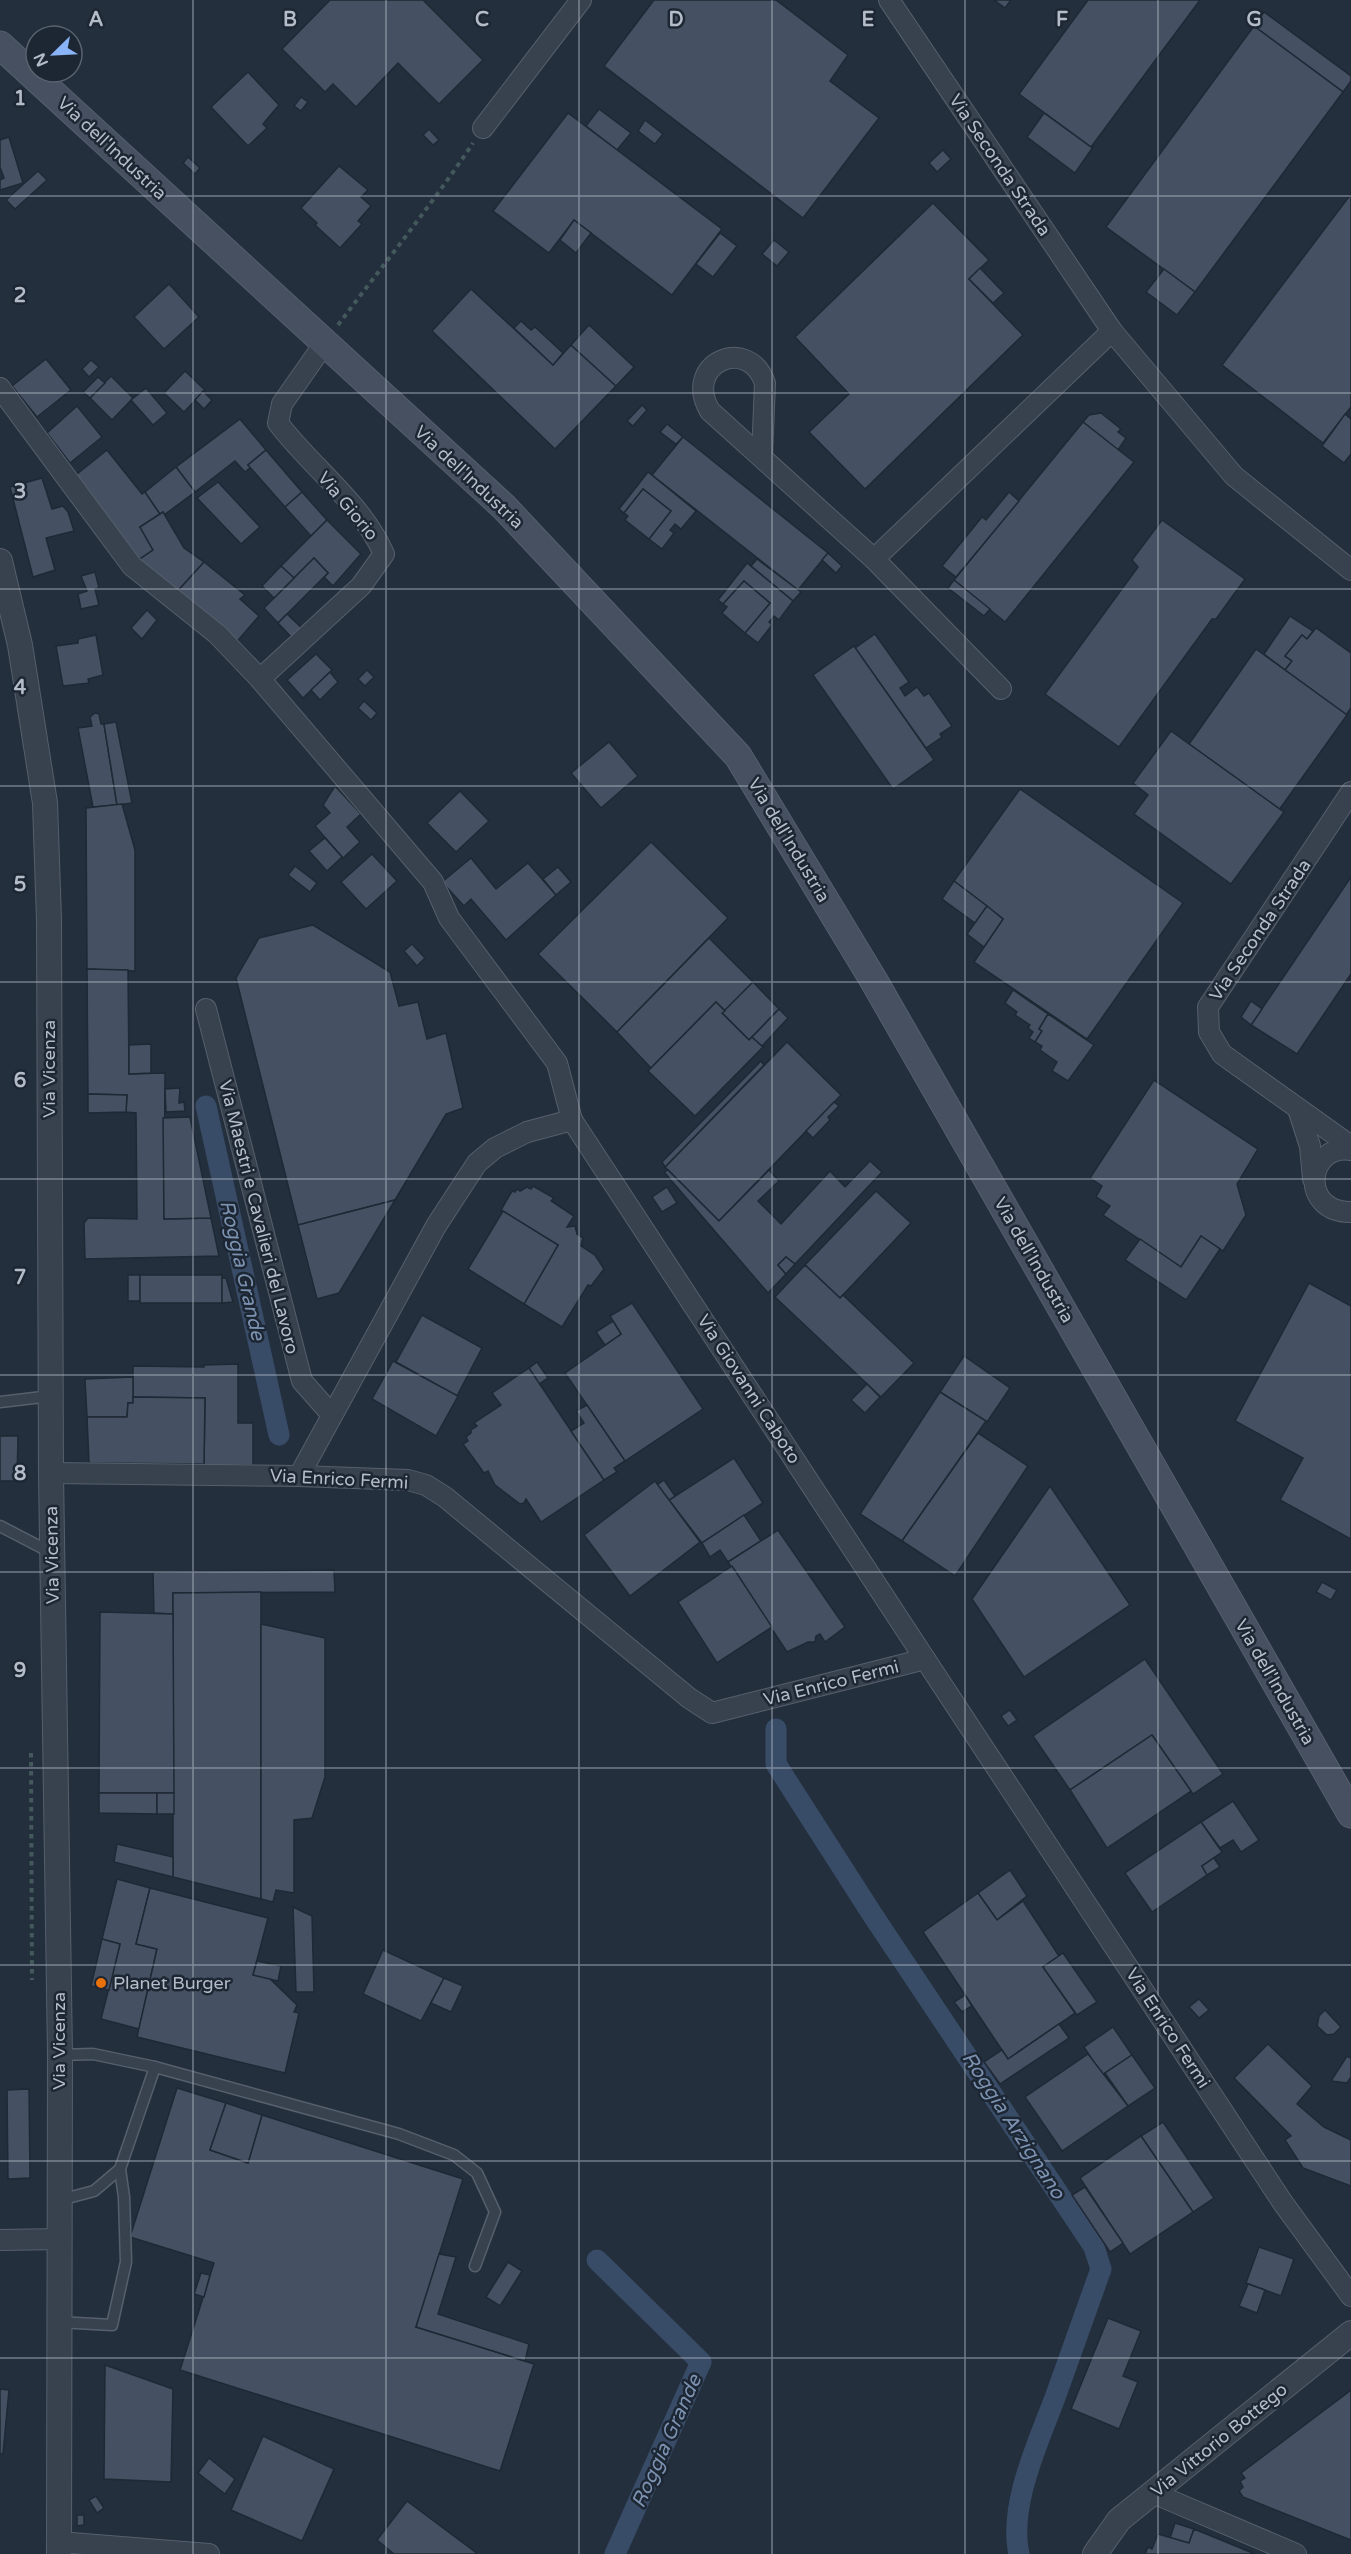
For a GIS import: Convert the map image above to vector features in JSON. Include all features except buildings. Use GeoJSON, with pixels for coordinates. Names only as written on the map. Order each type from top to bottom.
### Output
{"type":"FeatureCollection","features":[{"type":"Feature","properties":{"kind":"main road","name":"Via dell'Industria"},"geometry":{"type":"LineString","coordinates":[[0,45],[504,507],[738,756],[874,981],[1351,1814]]}},
{"type":"Feature","properties":{"kind":"street"},"geometry":{"type":"LineString","coordinates":[[483,128],[581,0]]}},
{"type":"Feature","properties":{"kind":"street","name":"Via Seconda Strada"},"geometry":{"type":"LineString","coordinates":[[889,0],[1112,331],[1234,476],[1351,570]]}},
{"type":"Feature","properties":{"kind":"street"},"geometry":{"type":"LineString","coordinates":[[874,559],[1112,331]]}},
{"type":"Feature","properties":{"kind":"street","name":"Via Giorio"},"geometry":{"type":"LineString","coordinates":[[260,679],[361,586],[384,554],[376,535],[293,443],[278,423],[282,404],[324,344]]}},
{"type":"Feature","properties":{"kind":"street"},"geometry":{"type":"LineString","coordinates":[[762,456],[765,383],[762,373],[746,360],[726,358],[708,370],[703,380],[702,391],[710,411],[874,559],[1001,689]]}},
{"type":"Feature","properties":{"kind":"street"},"geometry":{"type":"LineString","coordinates":[[0,388],[132,566],[217,634],[260,679]]}},
{"type":"Feature","properties":{"kind":"street","name":"Via Vicenza"},"geometry":{"type":"LineString","coordinates":[[0,561],[20,645],[45,803],[49,920],[51,1473],[60,2055],[59,2548]]}},
{"type":"Feature","properties":{"kind":"street","name":"Via Giovanni Caboto"},"geometry":{"type":"LineString","coordinates":[[260,679],[433,882],[449,918],[557,1063],[572,1119],[926,1659]]}},
{"type":"Feature","properties":{"kind":"street","name":"Via Seconda Strada"},"geometry":{"type":"LineString","coordinates":[[1351,792],[1208,1007],[1209,1032],[1222,1054],[1351,1148]]}},
{"type":"Feature","properties":{"kind":"street","name":"Via Maestri e Cavalieri del Lavoro"},"geometry":{"type":"LineString","coordinates":[[206,1009],[302,1381],[332,1415]]}},
{"type":"Feature","properties":{"kind":"street"},"geometry":{"type":"LineString","coordinates":[[1298,1109],[1310,1146],[1316,1193],[1322,1203],[1331,1209],[1351,1212]]}},
{"type":"Feature","properties":{"kind":"street"},"geometry":{"type":"LineString","coordinates":[[299,1476],[436,1226],[477,1163],[495,1148],[527,1132],[572,1119]]}},
{"type":"Feature","properties":{"kind":"street","name":"Via Seconda Strada"},"geometry":{"type":"LineString","coordinates":[[1314,1183],[1320,1162],[1328,1154],[1351,1148]]}},
{"type":"Feature","properties":{"kind":"street","name":"Via Enrico Fermi"},"geometry":{"type":"LineString","coordinates":[[51,1473],[299,1476],[408,1480],[426,1485],[445,1497],[689,1698],[712,1713],[926,1659],[1283,2203],[1351,2296]]}},
{"type":"Feature","properties":{"kind":"street"},"geometry":{"type":"LineString","coordinates":[[0,2240],[60,2239]]}},
{"type":"Feature","properties":{"kind":"street","name":"Via Vittorio Bottego"},"geometry":{"type":"LineString","coordinates":[[1095,2554],[1119,2520],[1351,2333]]}},
{"type":"Feature","properties":{"kind":"street"},"geometry":{"type":"LineString","coordinates":[[1153,2493],[1296,2554]]}},
{"type":"Feature","properties":{"kind":"street"},"geometry":{"type":"LineString","coordinates":[[59,2548],[209,2554]]}},
{"type":"Feature","properties":{"kind":"lane"},"geometry":{"type":"LineString","coordinates":[[0,1402],[51,1396]]}},
{"type":"Feature","properties":{"kind":"lane"},"geometry":{"type":"LineString","coordinates":[[0,1526],[52,1553]]}},
{"type":"Feature","properties":{"kind":"lane"},"geometry":{"type":"LineString","coordinates":[[60,2055],[93,2054],[155,2067],[399,2134],[454,2155],[477,2173],[495,2212],[475,2266]]}},
{"type":"Feature","properties":{"kind":"lane"},"geometry":{"type":"LineString","coordinates":[[58,2322],[112,2325],[126,2262],[124,2197],[120,2169],[155,2067]]}},
{"type":"Feature","properties":{"kind":"lane"},"geometry":{"type":"LineString","coordinates":[[60,2200],[94,2191],[120,2169]]}},
{"type":"Feature","properties":{"kind":"path"},"geometry":{"type":"LineString","coordinates":[[324,344],[422,212],[446,184],[483,128]]}},
{"type":"Feature","properties":{"kind":"waterway","name":"Roggia Grande"},"geometry":{"type":"LineString","coordinates":[[206,1106],[279,1435]]}},
{"type":"Feature","properties":{"kind":"waterway","name":"Roggia Arzignano"},"geometry":{"type":"LineString","coordinates":[[776,1729],[776,1764],[872,1914],[1094,2247],[1101,2269],[1027,2473],[1018,2515],[1019,2554]]}},
{"type":"Feature","properties":{"kind":"waterway","name":"Roggia Grande"},"geometry":{"type":"LineString","coordinates":[[597,2260],[701,2362],[615,2554]]}},
{"type":"Feature","properties":{"kind":"place","name":"Planet Burger"},"geometry":{"type":"Point","coordinates":[101,1983]}}]}
